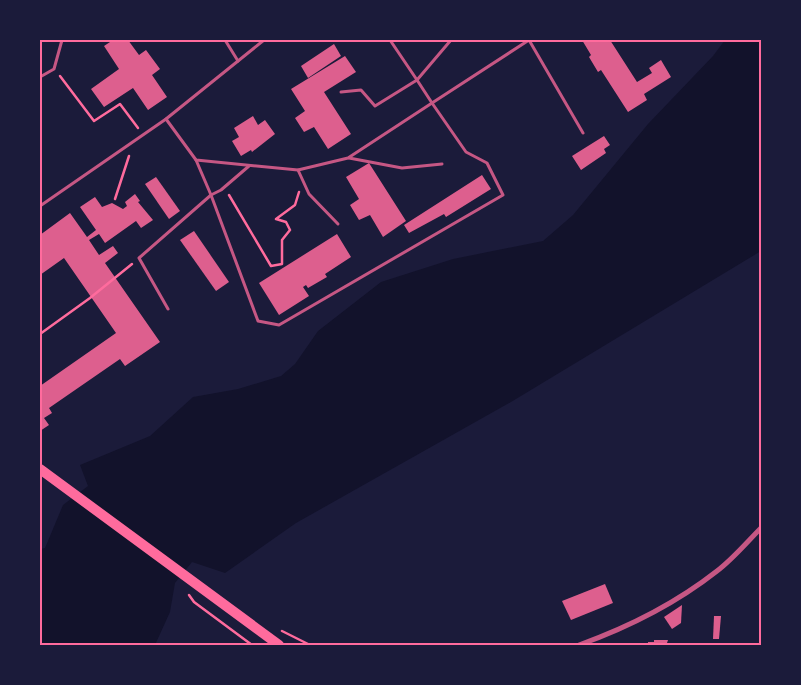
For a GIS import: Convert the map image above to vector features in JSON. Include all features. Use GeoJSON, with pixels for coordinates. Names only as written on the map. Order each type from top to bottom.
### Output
{"type":"FeatureCollection","features":[{"type":"Feature","properties":{"kind":"main road"},"geometry":{"type":"LineString","coordinates":[[40,469],[279,645]]}},
{"type":"Feature","properties":{"kind":"street"},"geometry":{"type":"LineString","coordinates":[[579,645],[625,628],[665,607],[719,570],[761,528]]}},
{"type":"Feature","properties":{"kind":"lane"},"geometry":{"type":"LineString","coordinates":[[40,78],[54,69],[62,40]]}},
{"type":"Feature","properties":{"kind":"lane"},"geometry":{"type":"LineString","coordinates":[[225,40],[238,61]]}},
{"type":"Feature","properties":{"kind":"lane"},"geometry":{"type":"LineString","coordinates":[[40,206],[134,143],[264,40]]}},
{"type":"Feature","properties":{"kind":"lane"},"geometry":{"type":"LineString","coordinates":[[166,119],[196,160],[258,321],[279,325],[503,195],[487,163],[466,152],[390,40]]}},
{"type":"Feature","properties":{"kind":"lane"},"geometry":{"type":"LineString","coordinates":[[341,92],[360,90],[375,106],[417,80],[452,40]]}},
{"type":"Feature","properties":{"kind":"lane"},"geometry":{"type":"LineString","coordinates":[[196,160],[298,170],[348,158],[529,40],[583,133]]}},
{"type":"Feature","properties":{"kind":"lane"},"geometry":{"type":"LineString","coordinates":[[348,158],[402,168],[442,164]]}},
{"type":"Feature","properties":{"kind":"lane"},"geometry":{"type":"LineString","coordinates":[[168,309],[139,258],[211,195],[250,166]]}},
{"type":"Feature","properties":{"kind":"lane"},"geometry":{"type":"LineString","coordinates":[[298,170],[309,194],[338,224]]}},
{"type":"Feature","properties":{"kind":"path"},"geometry":{"type":"LineString","coordinates":[[54,69],[94,121],[120,104],[143,135]]}},
{"type":"Feature","properties":{"kind":"path"},"geometry":{"type":"LineString","coordinates":[[115,199],[134,143]]}},
{"type":"Feature","properties":{"kind":"path"},"geometry":{"type":"LineString","coordinates":[[224,187],[271,266],[282,264],[282,240],[290,230],[286,222],[276,218],[295,204],[296,195],[304,185]]}},
{"type":"Feature","properties":{"kind":"path"},"geometry":{"type":"LineString","coordinates":[[40,334],[90,298],[139,258]]}},
{"type":"Feature","properties":{"kind":"path"},"geometry":{"type":"LineString","coordinates":[[187,592],[194,602],[252,645]]}},
{"type":"Feature","properties":{"kind":"shaded area"},"geometry":{"type":"Polygon","coordinates":[[[725,40],[761,40],[761,251],[511,402],[296,523],[225,573],[192,562],[175,583],[170,612],[155,645],[40,645],[40,549],[45,548],[63,505],[88,486],[80,465],[150,436],[193,397],[238,389],[281,376],[295,364],[318,331],[381,282],[453,259],[543,241],[573,215],[648,124],[713,56],[725,40]]]}},
{"type":"Feature","properties":{"kind":"building"},"geometry":{"type":"Polygon","coordinates":[[[113,40],[128,40],[139,55],[146,50],[160,69],[152,75],[167,97],[148,110],[133,88],[104,107],[91,89],[119,69],[104,46],[113,40]]]}},
{"type":"Feature","properties":{"kind":"building"},"geometry":{"type":"Polygon","coordinates":[[[582,40],[610,40],[637,82],[652,73],[649,68],[661,60],[671,77],[644,94],[647,100],[628,112],[601,70],[598,72],[582,40]]]}},
{"type":"Feature","properties":{"kind":"building"},"geometry":{"type":"Polygon","coordinates":[[[334,44],[341,56],[308,78],[301,66],[334,44]]]}},
{"type":"Feature","properties":{"kind":"building"},"geometry":{"type":"Polygon","coordinates":[[[345,56],[356,72],[324,92],[351,134],[328,149],[314,127],[304,132],[295,118],[305,111],[291,89],[345,56]]]}},
{"type":"Feature","properties":{"kind":"building"},"geometry":{"type":"Polygon","coordinates":[[[253,116],[258,125],[265,120],[275,134],[252,152],[251,150],[241,156],[232,141],[239,137],[234,128],[253,116]]]}},
{"type":"Feature","properties":{"kind":"building"},"geometry":{"type":"Polygon","coordinates":[[[604,136],[610,145],[604,149],[606,153],[581,170],[572,156],[604,136]]]}},
{"type":"Feature","properties":{"kind":"building"},"geometry":{"type":"Polygon","coordinates":[[[369,163],[406,221],[383,237],[370,215],[359,220],[350,205],[359,199],[346,177],[369,163]]]}},
{"type":"Feature","properties":{"kind":"building"},"geometry":{"type":"Polygon","coordinates":[[[482,175],[491,189],[446,217],[444,214],[409,233],[404,225],[482,175]]]}},
{"type":"Feature","properties":{"kind":"building"},"geometry":{"type":"Polygon","coordinates":[[[156,177],[180,211],[169,219],[145,184],[156,177]]]}},
{"type":"Feature","properties":{"kind":"building"},"geometry":{"type":"Polygon","coordinates":[[[135,194],[140,201],[138,202],[153,220],[141,228],[136,221],[105,243],[99,234],[89,240],[99,255],[113,246],[118,253],[105,263],[160,342],[125,366],[120,359],[49,408],[52,413],[44,418],[49,425],[40,431],[40,386],[116,333],[64,258],[40,275],[40,235],[70,213],[87,237],[96,230],[80,207],[95,197],[102,207],[112,203],[123,209],[127,206],[125,202],[135,194]]]}},
{"type":"Feature","properties":{"kind":"building"},"geometry":{"type":"Polygon","coordinates":[[[194,231],[229,282],[216,291],[180,240],[194,231]]]}},
{"type":"Feature","properties":{"kind":"building"},"geometry":{"type":"Polygon","coordinates":[[[337,234],[351,257],[325,274],[327,277],[308,288],[306,285],[303,287],[309,296],[279,315],[259,283],[337,234]]]}},
{"type":"Feature","properties":{"kind":"building"},"geometry":{"type":"Polygon","coordinates":[[[605,584],[613,603],[571,620],[562,601],[605,584]]]}},
{"type":"Feature","properties":{"kind":"building"},"geometry":{"type":"Polygon","coordinates":[[[682,605],[681,623],[672,629],[664,617],[682,605]]]}},
{"type":"Feature","properties":{"kind":"building"},"geometry":{"type":"Polygon","coordinates":[[[714,616],[721,616],[719,639],[713,639],[714,616]]]}},
{"type":"Feature","properties":{"kind":"building"},"geometry":{"type":"Polygon","coordinates":[[[654,640],[668,640],[667,643],[673,643],[673,645],[648,645],[648,642],[654,642],[654,640]]]}}]}
